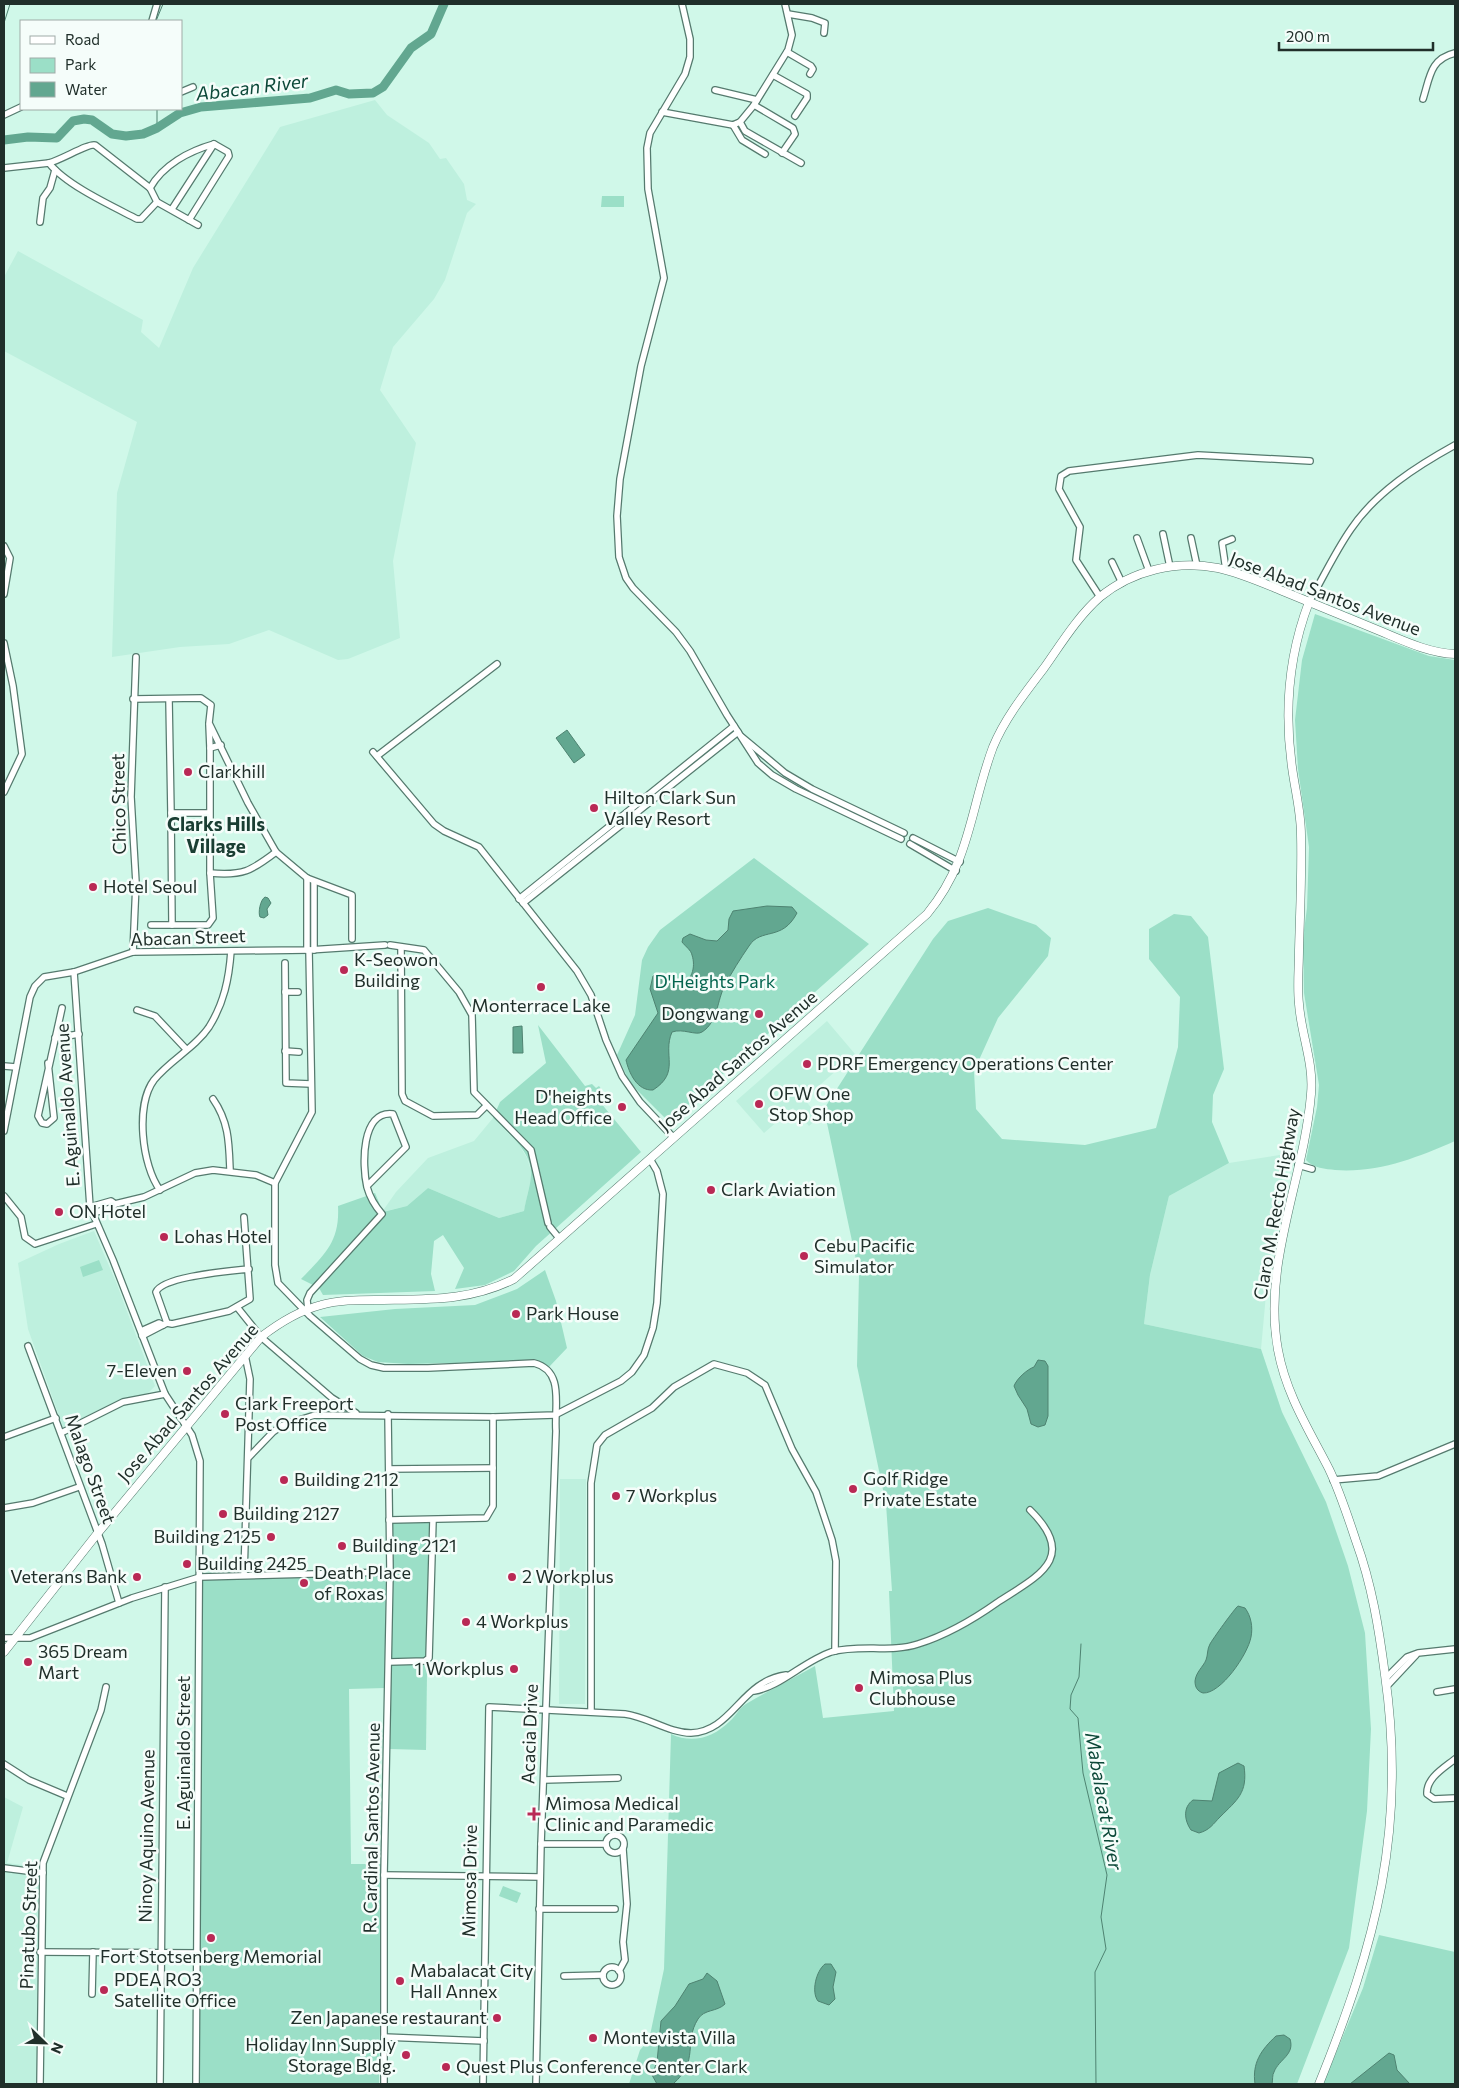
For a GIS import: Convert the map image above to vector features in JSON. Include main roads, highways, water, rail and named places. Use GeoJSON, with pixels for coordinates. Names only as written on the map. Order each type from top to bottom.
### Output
{"type":"FeatureCollection","features":[{"type":"Feature","properties":{"kind":"main road","name":"Jose Abad Santos Avenue"},"geometry":{"type":"LineString","coordinates":[[4,1652],[97,1534],[245,1355],[261,1338],[281,1322],[306,1310],[342,1300],[456,1298],[473,1295],[514,1279],[920,921],[937,903],[960,862],[988,764],[999,734],[1019,702],[1062,643],[1100,598],[1122,583],[1149,571],[1170,567],[1197,566],[1226,570],[1412,644],[1455,654]]}},
{"type":"Feature","properties":{"kind":"main road","name":"Claro M. Recto Highway"},"geometry":{"type":"LineString","coordinates":[[1309,602],[1295,643],[1287,706],[1290,750],[1301,834],[1298,996],[1311,1077],[1310,1105],[1277,1269],[1274,1322],[1281,1363],[1290,1393],[1333,1480],[1370,1584],[1378,1619],[1386,1682],[1392,1742],[1393,1785],[1389,1834],[1380,1899],[1370,1941],[1352,1998],[1318,2084]]}},
{"type":"Feature","properties":{"kind":"water"},"geometry":{"type":"Polygon","coordinates":[[[567,730],[585,755],[574,763],[556,738],[567,730]]]}},
{"type":"Feature","properties":{"kind":"water"},"geometry":{"type":"Polygon","coordinates":[[[265,897],[271,903],[267,909],[268,915],[264,918],[260,917],[259,913],[265,897]]]}},
{"type":"Feature","properties":{"kind":"water"},"geometry":{"type":"Polygon","coordinates":[[[767,906],[792,907],[797,913],[785,928],[759,937],[749,946],[725,985],[714,1017],[707,1028],[699,1033],[672,1032],[669,1040],[669,1070],[666,1077],[653,1090],[642,1088],[629,1070],[626,1060],[658,1013],[650,989],[653,976],[660,973],[678,984],[687,981],[692,974],[693,960],[691,952],[682,942],[683,938],[690,934],[706,940],[717,941],[728,930],[729,919],[733,911],[767,906]]]}},
{"type":"Feature","properties":{"kind":"water"},"geometry":{"type":"Polygon","coordinates":[[[522,1026],[523,1053],[513,1053],[513,1027],[522,1026]]]}},
{"type":"Feature","properties":{"kind":"water"},"geometry":{"type":"Polygon","coordinates":[[[1038,1360],[1045,1361],[1048,1366],[1048,1416],[1045,1425],[1038,1427],[1031,1424],[1027,1409],[1014,1386],[1023,1374],[1034,1367],[1038,1360]]]}},
{"type":"Feature","properties":{"kind":"water"},"geometry":{"type":"Polygon","coordinates":[[[1238,1606],[1245,1608],[1250,1618],[1252,1629],[1249,1644],[1233,1672],[1218,1687],[1210,1692],[1203,1693],[1195,1685],[1197,1675],[1206,1660],[1209,1646],[1238,1606]]]}},
{"type":"Feature","properties":{"kind":"water"},"geometry":{"type":"Polygon","coordinates":[[[1238,1763],[1244,1766],[1245,1775],[1243,1790],[1236,1801],[1203,1832],[1199,1833],[1191,1830],[1187,1822],[1187,1806],[1193,1800],[1212,1801],[1219,1773],[1238,1763]]]}},
{"type":"Feature","properties":{"kind":"water"},"geometry":{"type":"Polygon","coordinates":[[[825,1964],[831,1964],[836,1972],[833,1987],[835,1999],[829,2005],[818,2001],[815,1992],[817,1976],[825,1964]]]}},
{"type":"Feature","properties":{"kind":"water"},"geometry":{"type":"Polygon","coordinates":[[[707,1973],[717,1981],[725,2004],[698,2019],[692,2036],[689,2059],[681,2075],[673,2084],[657,2084],[652,2075],[657,2062],[661,2021],[675,2006],[689,1984],[703,1979],[707,1973]]]}},
{"type":"Feature","properties":{"kind":"water"},"geometry":{"type":"Polygon","coordinates":[[[1284,2035],[1290,2039],[1290,2049],[1286,2057],[1276,2068],[1272,2084],[1255,2084],[1254,2076],[1259,2057],[1276,2036],[1284,2035]]]}},
{"type":"Feature","properties":{"kind":"water"},"geometry":{"type":"Polygon","coordinates":[[[1389,2053],[1394,2055],[1397,2070],[1410,2084],[1350,2084],[1389,2053]]]}},
{"type":"Feature","properties":{"kind":"waterway"},"geometry":{"type":"LineString","coordinates":[[4,23],[10,4]]}},
{"type":"Feature","properties":{"kind":"waterway"},"geometry":{"type":"LineString","coordinates":[[156,20],[163,4]]}},
{"type":"Feature","properties":{"kind":"waterway","name":"Abacan River"},"geometry":{"type":"LineString","coordinates":[[4,140],[28,137],[57,138],[73,121],[84,119],[92,120],[112,134],[126,136],[143,134],[157,128],[180,113],[201,107],[310,98],[336,90],[349,94],[373,93],[383,87],[411,48],[431,34],[444,4]]}},
{"type":"Feature","properties":{"kind":"waterway"},"geometry":{"type":"LineString","coordinates":[[157,110],[157,128]]}},
{"type":"Feature","properties":{"kind":"waterway","name":"Mabalacat River"},"geometry":{"type":"LineString","coordinates":[[1081,1644],[1079,1677],[1071,1695],[1070,1709],[1078,1718],[1083,1773],[1107,1875],[1101,1917],[1106,1949],[1095,1972],[1096,2084]]}},
{"type":"Feature","properties":{"kind":"place","name":"Clarkhill"},"geometry":{"type":"Point","coordinates":[188,772]}},
{"type":"Feature","properties":{"kind":"place","name":"Hilton Clark Sun Valley Resort"},"geometry":{"type":"Point","coordinates":[594,808]}},
{"type":"Feature","properties":{"kind":"place","name":"Hotel Seoul"},"geometry":{"type":"Point","coordinates":[93,887]}},
{"type":"Feature","properties":{"kind":"place","name":"K-Seowon Building"},"geometry":{"type":"Point","coordinates":[344,970]}},
{"type":"Feature","properties":{"kind":"place","name":"Monterrace Lake"},"geometry":{"type":"Point","coordinates":[541,987]}},
{"type":"Feature","properties":{"kind":"place","name":"Dongwang"},"geometry":{"type":"Point","coordinates":[759,1014]}},
{"type":"Feature","properties":{"kind":"place","name":"PDRF Emergency Operations Center"},"geometry":{"type":"Point","coordinates":[807,1064]}},
{"type":"Feature","properties":{"kind":"place","name":"OFW One Stop Shop"},"geometry":{"type":"Point","coordinates":[759,1104]}},
{"type":"Feature","properties":{"kind":"place","name":"D'heights Head Office"},"geometry":{"type":"Point","coordinates":[622,1107]}},
{"type":"Feature","properties":{"kind":"place","name":"Clark Aviation"},"geometry":{"type":"Point","coordinates":[711,1190]}},
{"type":"Feature","properties":{"kind":"place","name":"ON Hotel"},"geometry":{"type":"Point","coordinates":[59,1212]}},
{"type":"Feature","properties":{"kind":"place","name":"Lohas Hotel"},"geometry":{"type":"Point","coordinates":[164,1237]}},
{"type":"Feature","properties":{"kind":"place","name":"Cebu Pacific Simulator"},"geometry":{"type":"Point","coordinates":[804,1256]}},
{"type":"Feature","properties":{"kind":"place","name":"Park House"},"geometry":{"type":"Point","coordinates":[516,1314]}},
{"type":"Feature","properties":{"kind":"place","name":"7-Eleven"},"geometry":{"type":"Point","coordinates":[187,1371]}},
{"type":"Feature","properties":{"kind":"place","name":"Clark Freeport Post Office"},"geometry":{"type":"Point","coordinates":[225,1414]}},
{"type":"Feature","properties":{"kind":"place","name":"Building 2112"},"geometry":{"type":"Point","coordinates":[284,1480]}},
{"type":"Feature","properties":{"kind":"place","name":"Golf Ridge Private Estate"},"geometry":{"type":"Point","coordinates":[853,1489]}},
{"type":"Feature","properties":{"kind":"place","name":"7 Workplus"},"geometry":{"type":"Point","coordinates":[616,1496]}},
{"type":"Feature","properties":{"kind":"place","name":"Building 2127"},"geometry":{"type":"Point","coordinates":[223,1514]}},
{"type":"Feature","properties":{"kind":"place","name":"Building 2125"},"geometry":{"type":"Point","coordinates":[271,1537]}},
{"type":"Feature","properties":{"kind":"place","name":"Building 2121"},"geometry":{"type":"Point","coordinates":[342,1546]}},
{"type":"Feature","properties":{"kind":"place","name":"Building 2425"},"geometry":{"type":"Point","coordinates":[187,1564]}},
{"type":"Feature","properties":{"kind":"place","name":"Veterans Bank"},"geometry":{"type":"Point","coordinates":[137,1577]}},
{"type":"Feature","properties":{"kind":"place","name":"2 Workplus"},"geometry":{"type":"Point","coordinates":[512,1577]}},
{"type":"Feature","properties":{"kind":"place","name":"Death Place of Roxas"},"geometry":{"type":"Point","coordinates":[304,1583]}},
{"type":"Feature","properties":{"kind":"place","name":"4 Workplus"},"geometry":{"type":"Point","coordinates":[466,1622]}},
{"type":"Feature","properties":{"kind":"place","name":"365 Dream Mart"},"geometry":{"type":"Point","coordinates":[28,1662]}},
{"type":"Feature","properties":{"kind":"place","name":"1 Workplus"},"geometry":{"type":"Point","coordinates":[514,1669]}},
{"type":"Feature","properties":{"kind":"place","name":"Mimosa Plus Clubhouse"},"geometry":{"type":"Point","coordinates":[859,1688]}},
{"type":"Feature","properties":{"kind":"place","name":"Mimosa Medical Clinic and Paramedic"},"geometry":{"type":"Point","coordinates":[534,1814]}},
{"type":"Feature","properties":{"kind":"place","name":"Fort Stotsenberg Memorial"},"geometry":{"type":"Point","coordinates":[211,1938]}},
{"type":"Feature","properties":{"kind":"place","name":"Mabalacat City Hall Annex"},"geometry":{"type":"Point","coordinates":[400,1981]}},
{"type":"Feature","properties":{"kind":"place","name":"PDEA RO3 Satellite Office"},"geometry":{"type":"Point","coordinates":[104,1990]}},
{"type":"Feature","properties":{"kind":"place","name":"Zen Japanese restaurant"},"geometry":{"type":"Point","coordinates":[497,2018]}},
{"type":"Feature","properties":{"kind":"place","name":"Montevista Villa"},"geometry":{"type":"Point","coordinates":[593,2038]}},
{"type":"Feature","properties":{"kind":"place","name":"Holiday Inn Supply Storage Bldg."},"geometry":{"type":"Point","coordinates":[406,2055]}},
{"type":"Feature","properties":{"kind":"place","name":"Quest Plus Conference Center Clark"},"geometry":{"type":"Point","coordinates":[446,2067]}},
{"type":"Feature","properties":{"kind":"district","name":"Clarks Hills Village"},"geometry":{"type":"Point","coordinates":[216,835]}},
{"type":"Feature","properties":{"kind":"park label","name":"D'Heights Park"},"geometry":{"type":"Point","coordinates":[715,982]}}]}
